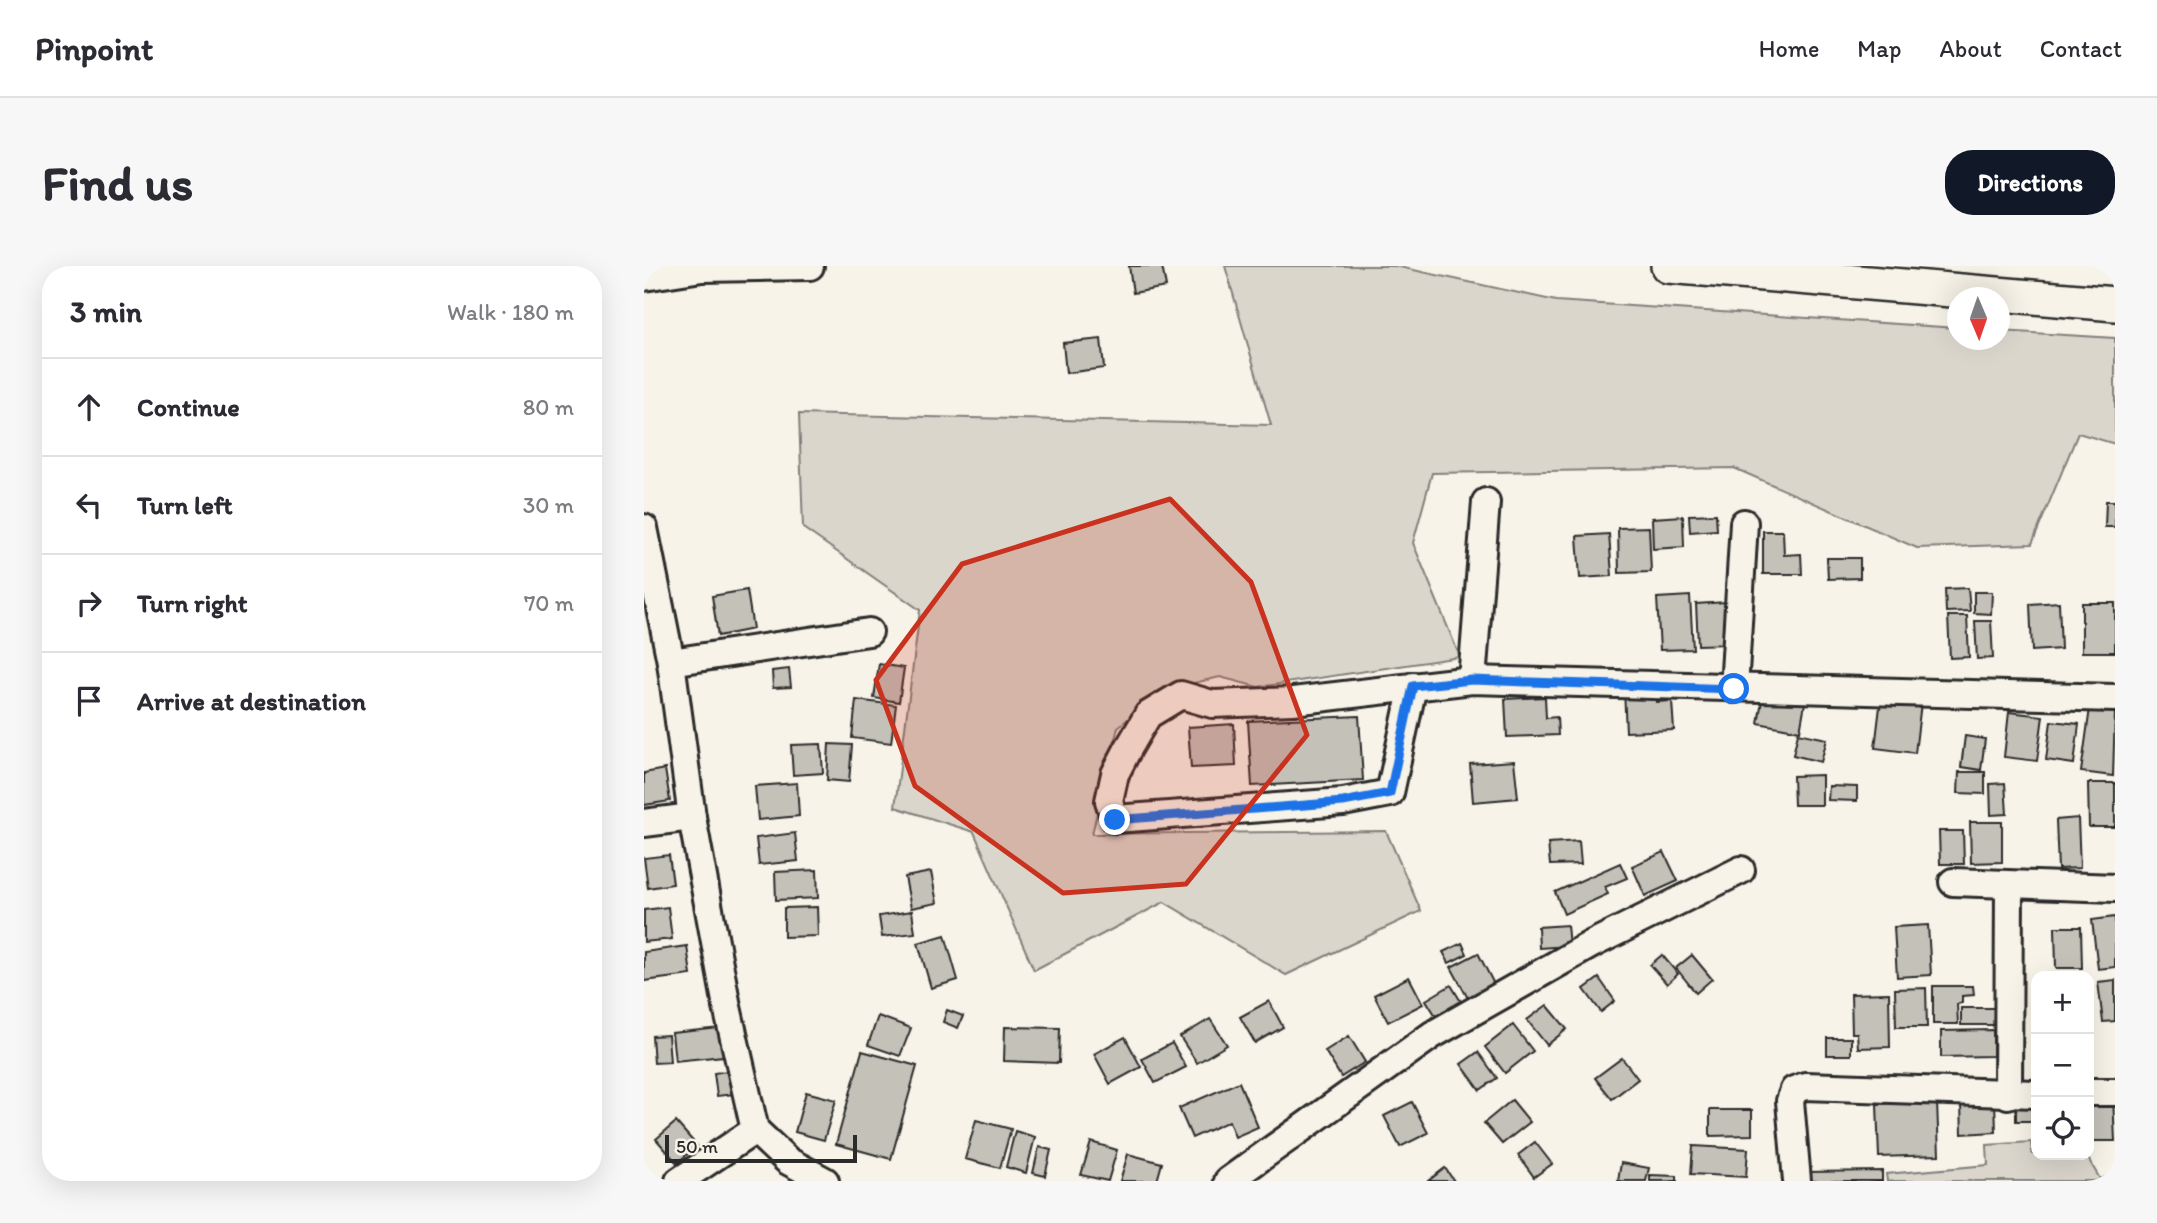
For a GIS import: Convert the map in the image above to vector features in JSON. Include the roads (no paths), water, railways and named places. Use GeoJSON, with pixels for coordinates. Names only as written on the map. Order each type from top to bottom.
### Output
{"type":"FeatureCollection","features":[{"type":"Feature","properties":{"kind":"main road"},"geometry":{"type":"LineString","coordinates":[[1668,266],[2115,304]]}},
{"type":"Feature","properties":{"kind":"street"},"geometry":{"type":"LineString","coordinates":[[644,277],[702,268],[810,266]]}},
{"type":"Feature","properties":{"kind":"street"},"geometry":{"type":"LineString","coordinates":[[1472,680],[1486,502]]}},
{"type":"Feature","properties":{"kind":"street"},"geometry":{"type":"LineString","coordinates":[[1734,689],[1744,523]]}},
{"type":"Feature","properties":{"kind":"street"},"geometry":{"type":"LineString","coordinates":[[646,546],[671,662],[692,817],[727,1007],[755,1130],[788,1161],[825,1181]]}},
{"type":"Feature","properties":{"kind":"street"},"geometry":{"type":"LineString","coordinates":[[671,662],[869,632]]}},
{"type":"Feature","properties":{"kind":"street"},"geometry":{"type":"LineString","coordinates":[[1413,686],[1390,793],[1343,802],[1115,820],[1109,801],[1115,774],[1128,748],[1148,715],[1181,695],[1212,704],[1293,701],[1413,686],[1472,680],[2115,698]]}},
{"type":"Feature","properties":{"kind":"street"},"geometry":{"type":"LineString","coordinates":[[644,823],[692,817]]}},
{"type":"Feature","properties":{"kind":"street"},"geometry":{"type":"LineString","coordinates":[[1228,1181],[1432,1035],[1592,944],[1741,870]]}},
{"type":"Feature","properties":{"kind":"street"},"geometry":{"type":"LineString","coordinates":[[1952,882],[2115,888]]}},
{"type":"Feature","properties":{"kind":"street"},"geometry":{"type":"LineString","coordinates":[[2008,1095],[2009,885]]}},
{"type":"Feature","properties":{"kind":"street"},"geometry":{"type":"LineString","coordinates":[[1797,1181],[1790,1101],[1794,1090],[1805,1086],[2031,1094]]}},
{"type":"Feature","properties":{"kind":"street"},"geometry":{"type":"LineString","coordinates":[[2094,1092],[2115,1092]]}},
{"type":"Feature","properties":{"kind":"street"},"geometry":{"type":"LineString","coordinates":[[679,1181],[755,1130]]}}]}
